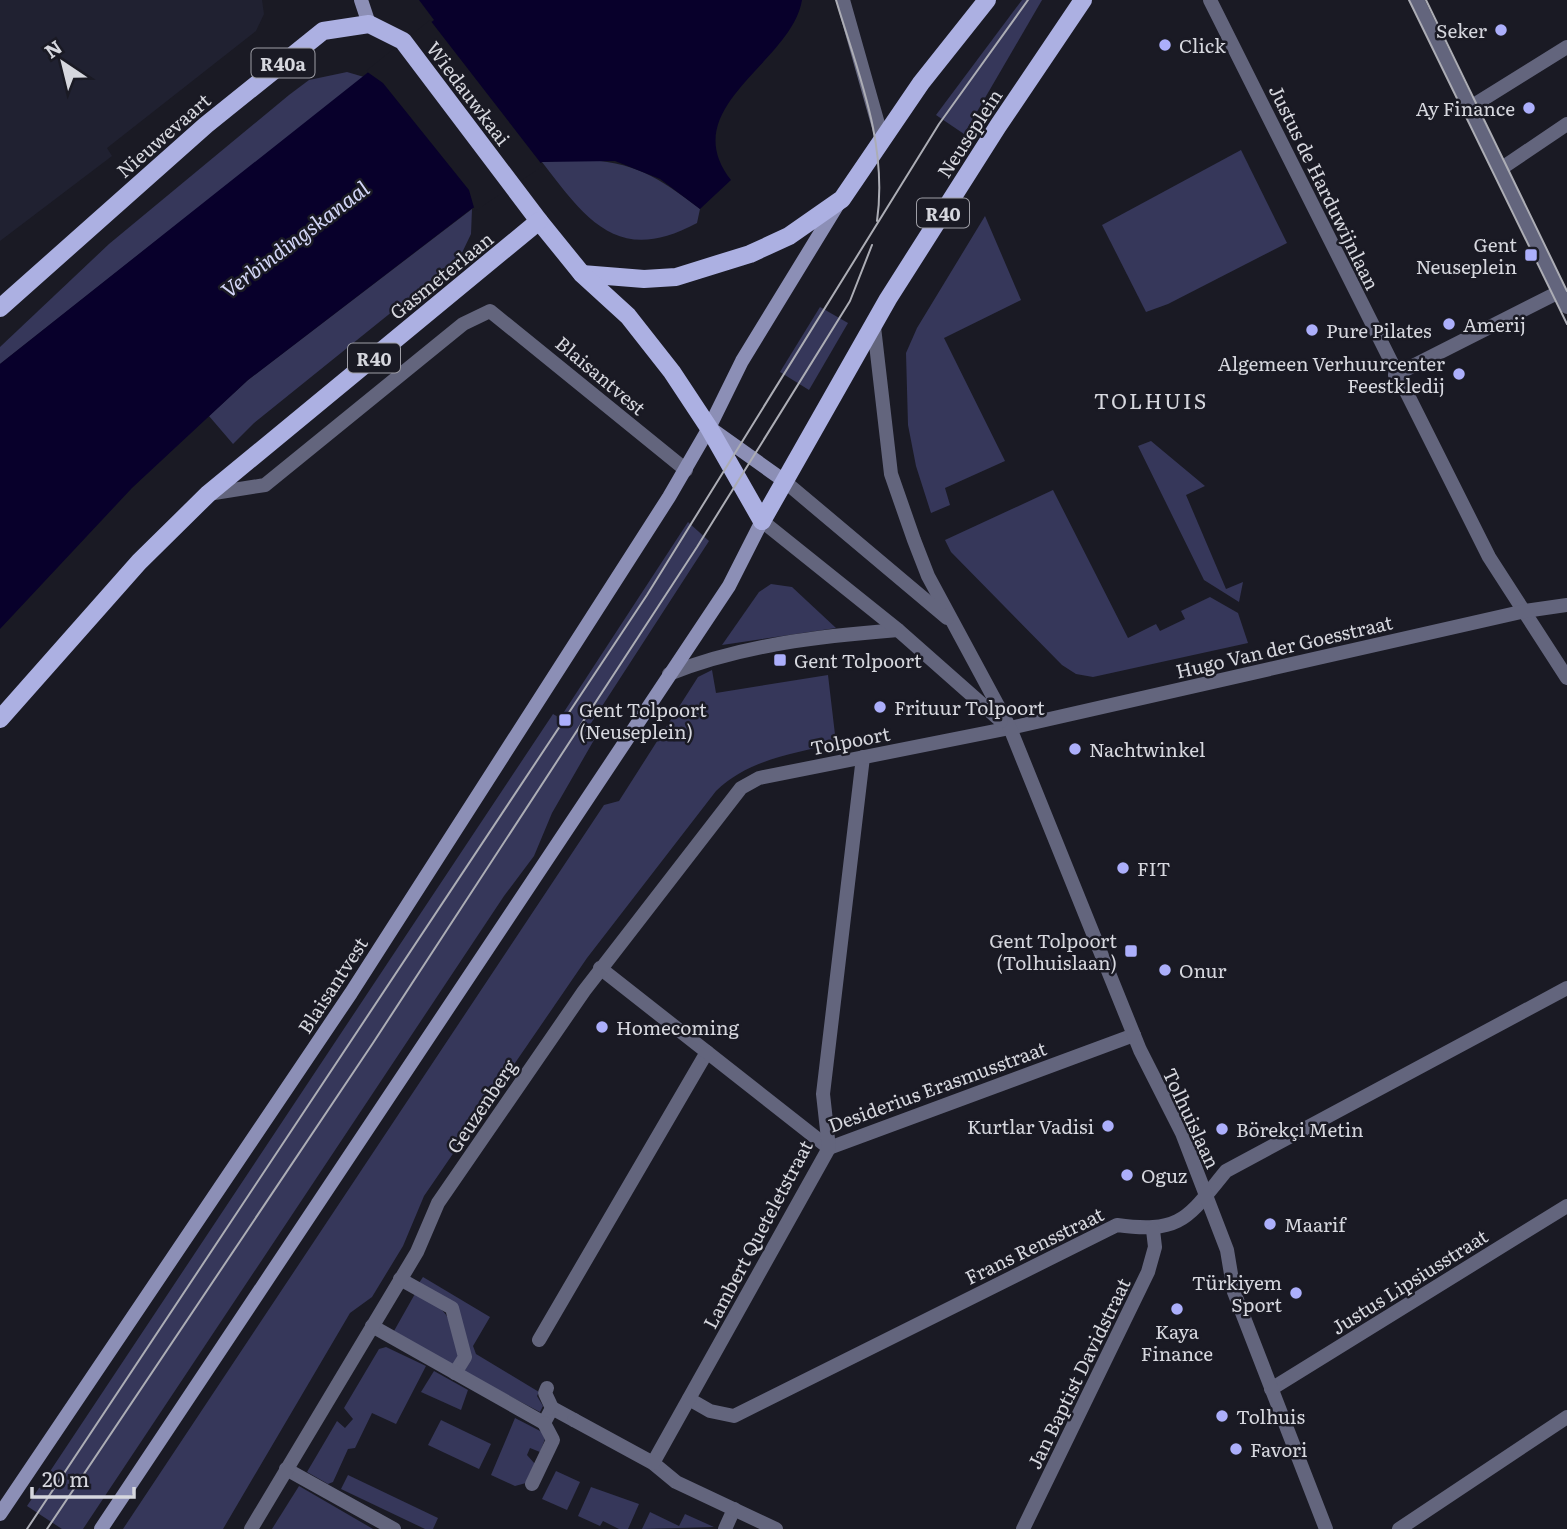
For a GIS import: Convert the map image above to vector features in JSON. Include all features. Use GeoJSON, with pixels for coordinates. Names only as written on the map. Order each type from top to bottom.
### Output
{"type":"FeatureCollection","features":[{"type":"Feature","properties":{"kind":"main road"},"geometry":{"type":"LineString","coordinates":[[361,0],[369,24]]}},
{"type":"Feature","properties":{"kind":"main road"},"geometry":{"type":"LineString","coordinates":[[709,428],[742,361],[842,199],[882,138],[987,0]]}},
{"type":"Feature","properties":{"kind":"main road","name":"Neuseplein"},"geometry":{"type":"LineString","coordinates":[[762,521],[783,480],[874,327],[998,126],[1083,0]]}},
{"type":"Feature","properties":{"kind":"main road","name":"Wiedauwkaai"},"geometry":{"type":"LineString","coordinates":[[369,24],[403,41],[539,222]]}},
{"type":"Feature","properties":{"kind":"main road","name":"Nieuwevaart"},"geometry":{"type":"LineString","coordinates":[[0,308],[206,125],[323,31],[369,24]]}},
{"type":"Feature","properties":{"kind":"main road"},"geometry":{"type":"LineString","coordinates":[[582,274],[644,279],[677,277],[750,254],[789,236],[842,199]]}},
{"type":"Feature","properties":{"kind":"main road"},"geometry":{"type":"LineString","coordinates":[[101,1529],[729,586],[762,521],[709,428],[672,372],[628,316],[582,274],[539,222]]}},
{"type":"Feature","properties":{"kind":"main road","name":"Gasmeterlaan"},"geometry":{"type":"LineString","coordinates":[[0,719],[139,562],[208,494],[539,222]]}},
{"type":"Feature","properties":{"kind":"main road"},"geometry":{"type":"LineString","coordinates":[[709,428],[783,480]]}},
{"type":"Feature","properties":{"kind":"main road","name":"Blaisantvest"},"geometry":{"type":"LineString","coordinates":[[0,1514],[351,993],[686,470],[709,428]]}},
{"type":"Feature","properties":{"kind":"street"},"geometry":{"type":"LineString","coordinates":[[842,0],[882,138]]}},
{"type":"Feature","properties":{"kind":"street","name":"Justus de Harduwijnlaan"},"geometry":{"type":"LineString","coordinates":[[1210,0],[1395,375],[1489,557],[1567,678]]}},
{"type":"Feature","properties":{"kind":"street"},"geometry":{"type":"LineString","coordinates":[[1417,0],[1567,307]]}},
{"type":"Feature","properties":{"kind":"street"},"geometry":{"type":"LineString","coordinates":[[1469,108],[1567,47]]}},
{"type":"Feature","properties":{"kind":"street"},"geometry":{"type":"LineString","coordinates":[[1499,170],[1567,124]]}},
{"type":"Feature","properties":{"kind":"street"},"geometry":{"type":"LineString","coordinates":[[1395,375],[1559,292]]}},
{"type":"Feature","properties":{"kind":"street","name":"Blaisantvest"},"geometry":{"type":"LineString","coordinates":[[208,494],[265,485],[463,324],[490,311],[686,470]]}},
{"type":"Feature","properties":{"kind":"street"},"geometry":{"type":"LineString","coordinates":[[874,327],[891,474],[928,576],[1010,729]]}},
{"type":"Feature","properties":{"kind":"street"},"geometry":{"type":"LineString","coordinates":[[783,480],[954,623]]}},
{"type":"Feature","properties":{"kind":"street"},"geometry":{"type":"LineString","coordinates":[[762,521],[898,630],[1010,729]]}},
{"type":"Feature","properties":{"kind":"street","name":"Hugo Van der Goesstraat"},"geometry":{"type":"LineString","coordinates":[[1010,729],[1525,611],[1567,605]]}},
{"type":"Feature","properties":{"kind":"street"},"geometry":{"type":"LineString","coordinates":[[669,674],[725,654],[850,634],[898,630]]}},
{"type":"Feature","properties":{"kind":"street","name":"Tolpoort"},"geometry":{"type":"LineString","coordinates":[[741,788],[759,778],[1010,729]]}},
{"type":"Feature","properties":{"kind":"street","name":"Tolhuislaan"},"geometry":{"type":"LineString","coordinates":[[1010,729],[1151,1076],[1182,1133],[1227,1250],[1234,1292],[1326,1529]]}},
{"type":"Feature","properties":{"kind":"street","name":"Lambert Queteletstraat"},"geometry":{"type":"LineString","coordinates":[[653,1463],[828,1148],[824,1094],[863,757]]}},
{"type":"Feature","properties":{"kind":"street","name":"Geuzenberg"},"geometry":{"type":"LineString","coordinates":[[251,1529],[417,1252],[438,1203],[600,968],[741,788]]}},
{"type":"Feature","properties":{"kind":"street","name":"Desiderius Erasmusstraat"},"geometry":{"type":"LineString","coordinates":[[600,968],[828,1148],[1134,1035]]}},
{"type":"Feature","properties":{"kind":"street","name":"Frans Rensstraat"},"geometry":{"type":"LineString","coordinates":[[689,1399],[710,1411],[734,1416],[1117,1225],[1153,1230],[1188,1216],[1226,1171],[1567,988]]}},
{"type":"Feature","properties":{"kind":"street"},"geometry":{"type":"LineString","coordinates":[[539,1340],[707,1052]]}},
{"type":"Feature","properties":{"kind":"street","name":"Justus Lipsiusstraat"},"geometry":{"type":"LineString","coordinates":[[1271,1389],[1567,1206]]}},
{"type":"Feature","properties":{"kind":"street","name":"Jan Baptist Davidstraat"},"geometry":{"type":"LineString","coordinates":[[1023,1529],[1148,1272],[1155,1247],[1153,1230]]}},
{"type":"Feature","properties":{"kind":"street"},"geometry":{"type":"LineString","coordinates":[[400,1279],[452,1308],[465,1357],[455,1373]]}},
{"type":"Feature","properties":{"kind":"street"},"geometry":{"type":"LineString","coordinates":[[372,1326],[544,1423],[553,1440],[532,1484]]}},
{"type":"Feature","properties":{"kind":"street"},"geometry":{"type":"LineString","coordinates":[[547,1388],[545,1392],[552,1408],[653,1463],[676,1482],[776,1529]]}},
{"type":"Feature","properties":{"kind":"street"},"geometry":{"type":"LineString","coordinates":[[544,1423],[552,1408]]}},
{"type":"Feature","properties":{"kind":"street"},"geometry":{"type":"LineString","coordinates":[[1399,1529],[1567,1417]]}},
{"type":"Feature","properties":{"kind":"street"},"geometry":{"type":"LineString","coordinates":[[286,1469],[394,1529]]}},
{"type":"Feature","properties":{"kind":"street"},"geometry":{"type":"LineString","coordinates":[[725,1529],[734,1509]]}},
{"type":"Feature","properties":{"kind":"shaded area"},"geometry":{"type":"Polygon","coordinates":[[[0,0],[262,0],[264,14],[256,31],[107,148],[112,156],[0,241],[0,0]]]}},
{"type":"Feature","properties":{"kind":"shaded area"},"geometry":{"type":"Polygon","coordinates":[[[1022,0],[1042,0],[964,134],[936,115],[1022,0]]]}},
{"type":"Feature","properties":{"kind":"shaded area"},"geometry":{"type":"Polygon","coordinates":[[[347,72],[364,77],[0,364],[0,347],[109,244],[309,80],[347,72]]]}},
{"type":"Feature","properties":{"kind":"shaded area"},"geometry":{"type":"Polygon","coordinates":[[[1241,150],[1287,243],[1168,304],[1146,312],[1102,225],[1241,150]]]}},
{"type":"Feature","properties":{"kind":"shaded area"},"geometry":{"type":"Polygon","coordinates":[[[579,159],[631,167],[658,179],[700,209],[697,223],[670,235],[646,240],[626,238],[608,231],[575,203],[542,162],[579,159]]]}},
{"type":"Feature","properties":{"kind":"shaded area"},"geometry":{"type":"Polygon","coordinates":[[[472,209],[471,234],[460,257],[254,423],[233,444],[209,416],[248,380],[472,209]]]}},
{"type":"Feature","properties":{"kind":"shaded area"},"geometry":{"type":"Polygon","coordinates":[[[985,216],[1021,300],[944,338],[1005,461],[945,488],[950,505],[931,513],[916,466],[908,425],[906,353],[917,328],[985,216]]]}},
{"type":"Feature","properties":{"kind":"shaded area"},"geometry":{"type":"Polygon","coordinates":[[[820,307],[848,323],[809,390],[780,372],[820,307]]]}},
{"type":"Feature","properties":{"kind":"shaded area"},"geometry":{"type":"Polygon","coordinates":[[[1151,441],[1205,486],[1186,495],[1226,589],[1243,582],[1239,602],[1204,580],[1138,446],[1151,441]]]}},
{"type":"Feature","properties":{"kind":"shaded area"},"geometry":{"type":"Polygon","coordinates":[[[1053,490],[1128,638],[1156,624],[1160,631],[1185,619],[1181,611],[1210,597],[1238,613],[1248,643],[1093,677],[1076,674],[1062,665],[951,552],[945,540],[1053,490]]]}},
{"type":"Feature","properties":{"kind":"shaded area"},"geometry":{"type":"Polygon","coordinates":[[[688,522],[709,541],[584,734],[594,740],[552,813],[534,856],[504,896],[83,1529],[62,1529],[27,1506],[553,714],[560,718],[688,522]]]}},
{"type":"Feature","properties":{"kind":"shaded area"},"geometry":{"type":"Polygon","coordinates":[[[771,584],[792,587],[836,628],[722,645],[759,592],[771,584]]]}},
{"type":"Feature","properties":{"kind":"shaded area"},"geometry":{"type":"Polygon","coordinates":[[[712,670],[716,693],[828,675],[836,743],[757,765],[729,780],[716,791],[587,958],[424,1196],[403,1246],[372,1297],[350,1313],[223,1529],[123,1529],[604,805],[619,801],[698,677],[712,670]]]}},
{"type":"Feature","properties":{"kind":"shaded area"},"geometry":{"type":"Polygon","coordinates":[[[423,1277],[490,1317],[473,1346],[476,1354],[539,1392],[537,1396],[543,1406],[540,1412],[462,1371],[457,1307],[419,1283],[423,1277]]]}},
{"type":"Feature","properties":{"kind":"shaded area"},"geometry":{"type":"Polygon","coordinates":[[[416,1292],[437,1305],[448,1318],[459,1358],[453,1366],[394,1331],[416,1292]]]}},
{"type":"Feature","properties":{"kind":"shaded area"},"geometry":{"type":"Polygon","coordinates":[[[386,1347],[426,1366],[396,1424],[372,1413],[355,1448],[348,1449],[333,1482],[328,1484],[307,1472],[337,1421],[345,1428],[353,1419],[344,1408],[379,1349],[386,1347]]]}},
{"type":"Feature","properties":{"kind":"shaded area"},"geometry":{"type":"Polygon","coordinates":[[[434,1371],[468,1390],[461,1410],[421,1392],[434,1371]]]}},
{"type":"Feature","properties":{"kind":"shaded area"},"geometry":{"type":"Polygon","coordinates":[[[515,1418],[544,1433],[545,1439],[540,1452],[530,1448],[527,1455],[535,1464],[526,1483],[515,1486],[491,1475],[515,1418]]]}},
{"type":"Feature","properties":{"kind":"shaded area"},"geometry":{"type":"Polygon","coordinates":[[[441,1420],[491,1444],[479,1469],[428,1445],[441,1420]]]}},
{"type":"Feature","properties":{"kind":"shaded area"},"geometry":{"type":"Polygon","coordinates":[[[556,1471],[580,1482],[567,1510],[542,1499],[556,1471]]]}},
{"type":"Feature","properties":{"kind":"shaded area"},"geometry":{"type":"Polygon","coordinates":[[[348,1475],[438,1518],[433,1529],[425,1529],[341,1489],[348,1475]]]}},
{"type":"Feature","properties":{"kind":"shaded area"},"geometry":{"type":"Polygon","coordinates":[[[299,1486],[373,1529],[272,1529],[299,1486]]]}},
{"type":"Feature","properties":{"kind":"shaded area"},"geometry":{"type":"Polygon","coordinates":[[[591,1487],[639,1504],[628,1529],[619,1529],[603,1521],[600,1526],[578,1516],[591,1487]]]}},
{"type":"Feature","properties":{"kind":"shaded area"},"geometry":{"type":"Polygon","coordinates":[[[650,1512],[679,1526],[685,1514],[714,1527],[642,1529],[650,1512]]]}},
{"type":"Feature","properties":{"kind":"water","name":"Verbindingskanaal"},"geometry":{"type":"Polygon","coordinates":[[[419,0],[802,0],[794,23],[726,108],[717,130],[717,154],[731,180],[700,209],[660,179],[615,161],[542,162],[470,210],[248,380],[132,488],[0,629],[0,364],[434,20],[419,0]]]}},
{"type":"Feature","properties":{"kind":"pier"},"geometry":{"type":"Polygon","coordinates":[[[430,20],[543,166],[475,211],[469,190],[383,83],[366,71],[430,20]]]}},
{"type":"Feature","properties":{"kind":"tram line"},"geometry":{"type":"LineString","coordinates":[[836,0],[862,82],[875,136],[879,192],[877,221]]}},
{"type":"Feature","properties":{"kind":"tram line"},"geometry":{"type":"LineString","coordinates":[[27,1529],[647,595],[939,124],[1028,0]]}},
{"type":"Feature","properties":{"kind":"tram line"},"geometry":{"type":"LineString","coordinates":[[1409,0],[1567,324]]}},
{"type":"Feature","properties":{"kind":"tram line"},"geometry":{"type":"LineString","coordinates":[[1426,0],[1567,291]]}},
{"type":"Feature","properties":{"kind":"tram line"},"geometry":{"type":"LineString","coordinates":[[47,1529],[373,1043],[697,547],[850,301],[872,245]]}},
{"type":"Feature","properties":{"kind":"place","name":"Seker"},"geometry":{"type":"Point","coordinates":[1501,30]}},
{"type":"Feature","properties":{"kind":"place","name":"Click"},"geometry":{"type":"Point","coordinates":[1165,45]}},
{"type":"Feature","properties":{"kind":"place","name":"Ay Finance"},"geometry":{"type":"Point","coordinates":[1529,108]}},
{"type":"Feature","properties":{"kind":"place","name":"Gent Neuseplein"},"geometry":{"type":"Point","coordinates":[1531,255]}},
{"type":"Feature","properties":{"kind":"place","name":"Amerij"},"geometry":{"type":"Point","coordinates":[1449,324]}},
{"type":"Feature","properties":{"kind":"place","name":"Pure Pilates"},"geometry":{"type":"Point","coordinates":[1312,330]}},
{"type":"Feature","properties":{"kind":"place","name":"Algemeen Verhuurcenter Feestkledij"},"geometry":{"type":"Point","coordinates":[1459,374]}},
{"type":"Feature","properties":{"kind":"place","name":"Gent Tolpoort"},"geometry":{"type":"Point","coordinates":[780,660]}},
{"type":"Feature","properties":{"kind":"place","name":"Frituur Tolpoort"},"geometry":{"type":"Point","coordinates":[880,707]}},
{"type":"Feature","properties":{"kind":"place","name":"Gent Tolpoort (Neuseplein)"},"geometry":{"type":"Point","coordinates":[565,720]}},
{"type":"Feature","properties":{"kind":"place","name":"Nachtwinkel"},"geometry":{"type":"Point","coordinates":[1075,749]}},
{"type":"Feature","properties":{"kind":"place","name":"FIT"},"geometry":{"type":"Point","coordinates":[1123,868]}},
{"type":"Feature","properties":{"kind":"place","name":"Gent Tolpoort (Tolhuislaan)"},"geometry":{"type":"Point","coordinates":[1131,951]}},
{"type":"Feature","properties":{"kind":"place","name":"Onur"},"geometry":{"type":"Point","coordinates":[1165,970]}},
{"type":"Feature","properties":{"kind":"place","name":"Homecoming"},"geometry":{"type":"Point","coordinates":[602,1027]}},
{"type":"Feature","properties":{"kind":"place","name":"Kurtlar Vadisi"},"geometry":{"type":"Point","coordinates":[1108,1126]}},
{"type":"Feature","properties":{"kind":"place","name":"Börekçi Metin"},"geometry":{"type":"Point","coordinates":[1222,1129]}},
{"type":"Feature","properties":{"kind":"place","name":"Oguz"},"geometry":{"type":"Point","coordinates":[1127,1175]}},
{"type":"Feature","properties":{"kind":"place","name":"Maarif"},"geometry":{"type":"Point","coordinates":[1270,1224]}},
{"type":"Feature","properties":{"kind":"place","name":"Türkiyem Sport"},"geometry":{"type":"Point","coordinates":[1296,1293]}},
{"type":"Feature","properties":{"kind":"place","name":"Kaya Finance"},"geometry":{"type":"Point","coordinates":[1177,1309]}},
{"type":"Feature","properties":{"kind":"place","name":"Tolhuis"},"geometry":{"type":"Point","coordinates":[1222,1416]}},
{"type":"Feature","properties":{"kind":"place","name":"Favori"},"geometry":{"type":"Point","coordinates":[1236,1449]}},
{"type":"Feature","properties":{"kind":"district","name":"TOLHUIS"},"geometry":{"type":"Point","coordinates":[1151,399]}}]}
